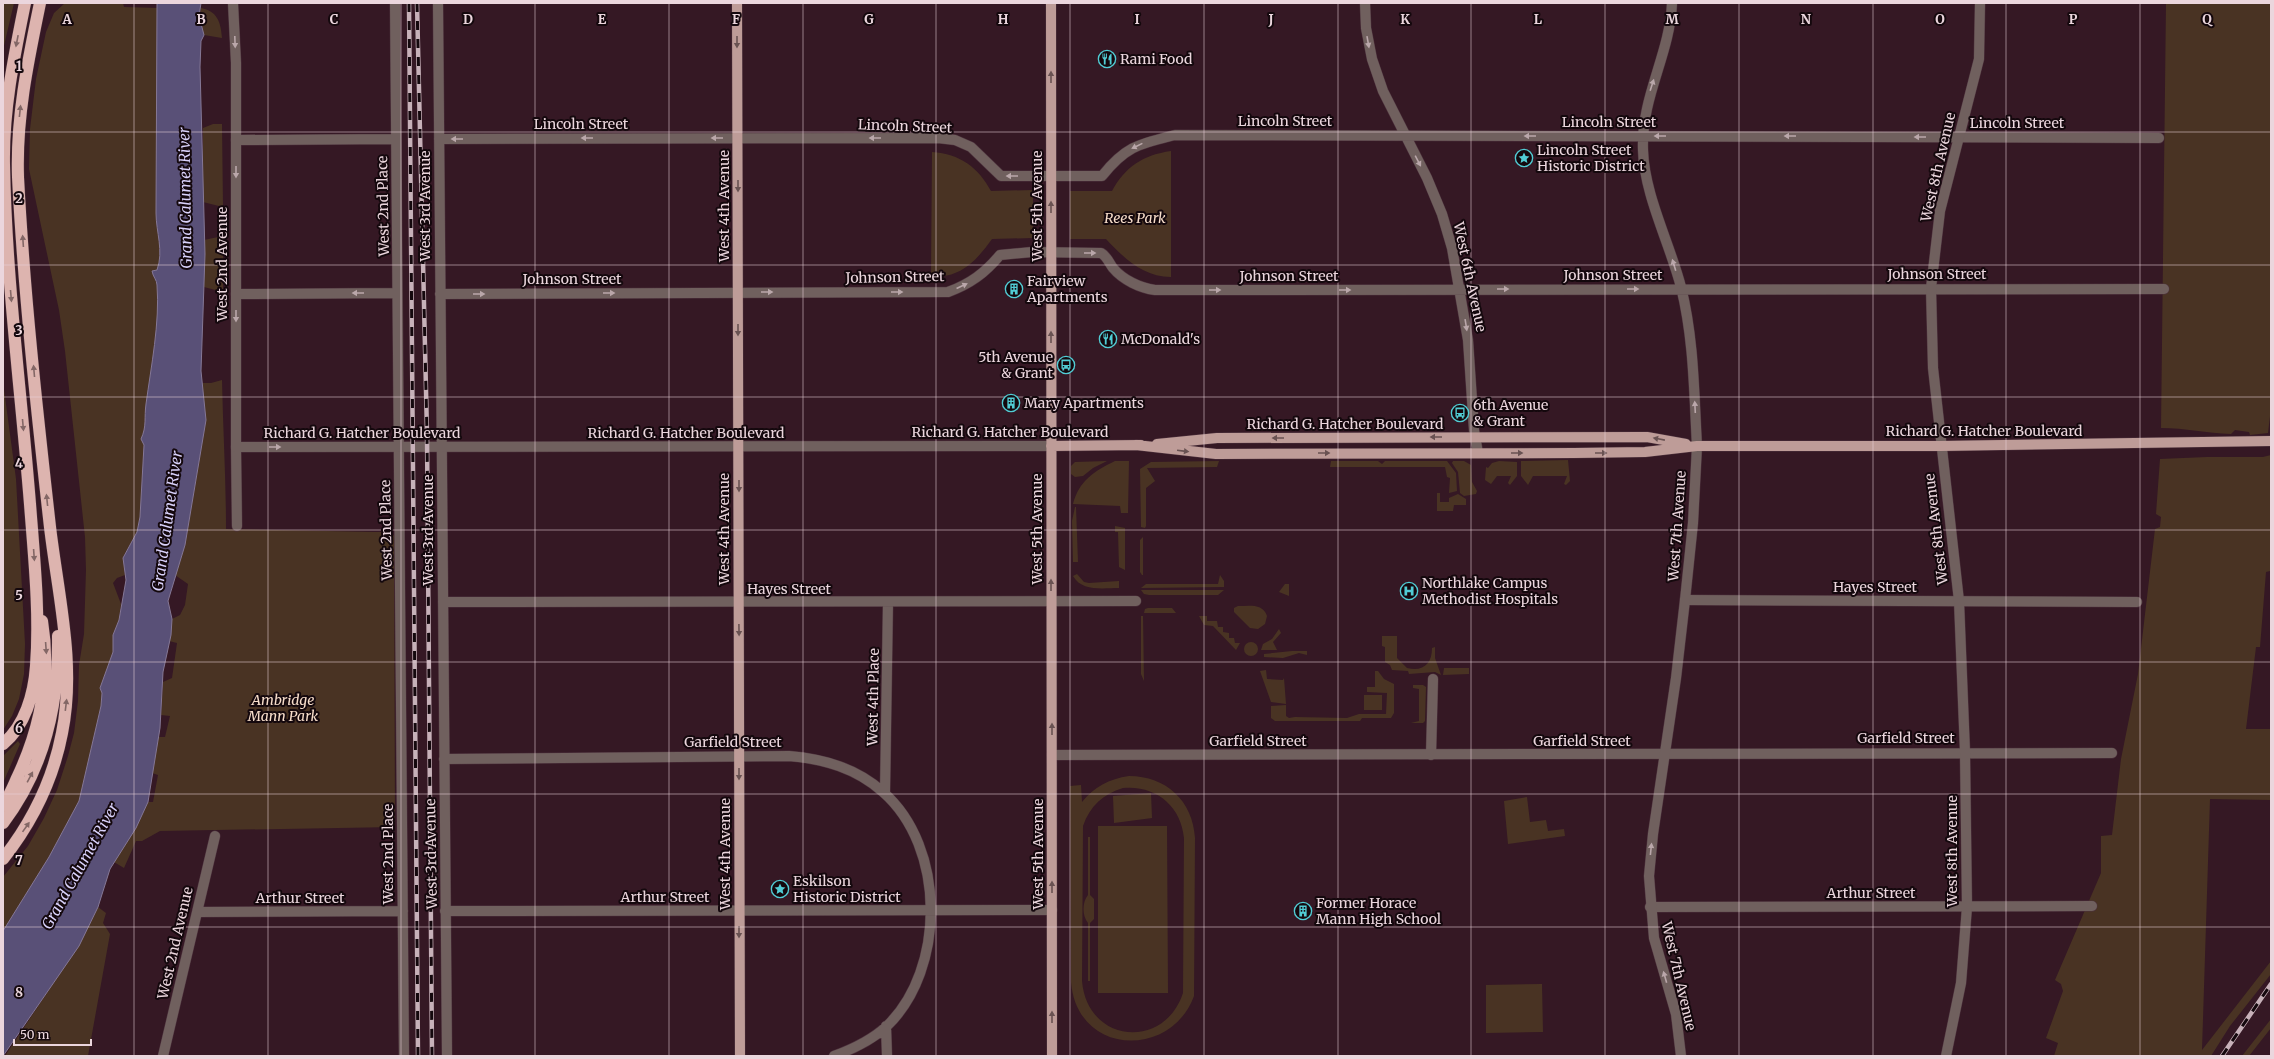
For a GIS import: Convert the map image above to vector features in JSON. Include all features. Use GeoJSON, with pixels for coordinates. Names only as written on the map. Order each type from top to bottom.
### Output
{"type":"FeatureCollection","features":[{"type":"Feature","properties":{"kind":"highway"},"geometry":{"type":"LineString","coordinates":[[9,272],[4,126],[9,83],[25,3]]}},
{"type":"Feature","properties":{"kind":"highway"},"geometry":{"type":"LineString","coordinates":[[3,859],[32,818],[52,777],[63,732],[67,692],[67,657],[56,580],[41,449],[18,176],[18,128],[23,86],[40,3]]}},
{"type":"Feature","properties":{"kind":"highway"},"geometry":{"type":"LineString","coordinates":[[3,229],[9,272],[36,582],[46,649],[45,684],[40,716],[27,757],[3,805]]}},
{"type":"Feature","properties":{"kind":"highway"},"geometry":{"type":"LineString","coordinates":[[3,823],[14,808],[34,771],[49,729],[55,696],[58,659],[56,580]]}},
{"type":"Feature","properties":{"kind":"highway"},"geometry":{"type":"LineString","coordinates":[[3,744],[11,738],[23,720],[32,693],[36,666],[36,582]]}},
{"type":"Feature","properties":{"kind":"main road","name":"West 4th Avenue"},"geometry":{"type":"LineString","coordinates":[[737,3],[740,1056]]}},
{"type":"Feature","properties":{"kind":"main road","name":"West 5th Avenue"},"geometry":{"type":"LineString","coordinates":[[1051,3],[1052,1056]]}},
{"type":"Feature","properties":{"kind":"main road","name":"Richard G. Hatcher Boulevard"},"geometry":{"type":"LineString","coordinates":[[1051,446],[1136,446],[1217,438],[1475,437],[1647,437],[1697,446]]}},
{"type":"Feature","properties":{"kind":"main road"},"geometry":{"type":"LineString","coordinates":[[1303,438],[1303,453]]}},
{"type":"Feature","properties":{"kind":"main road","name":"Richard G. Hatcher Boulevard"},"geometry":{"type":"LineString","coordinates":[[1136,446],[1201,454],[1478,453],[1645,452],[1697,446],[1941,446],[2271,441]]}},
{"type":"Feature","properties":{"kind":"street","name":"West 2nd Avenue"},"geometry":{"type":"LineString","coordinates":[[233,3],[236,140],[237,526]]}},
{"type":"Feature","properties":{"kind":"street","name":"West 2nd Place"},"geometry":{"type":"LineString","coordinates":[[395,3],[404,1056]]}},
{"type":"Feature","properties":{"kind":"street","name":"West 3rd Avenue"},"geometry":{"type":"LineString","coordinates":[[438,3],[446,1056]]}},
{"type":"Feature","properties":{"kind":"street","name":"West 6th Avenue"},"geometry":{"type":"LineString","coordinates":[[1365,3],[1366,28],[1372,59],[1383,91],[1404,136],[1427,178],[1442,214],[1452,248],[1469,346],[1475,437],[1478,453]]}},
{"type":"Feature","properties":{"kind":"street","name":"West 7th Avenue"},"geometry":{"type":"LineString","coordinates":[[1672,3],[1665,46],[1646,105],[1643,136],[1645,170],[1681,289],[1692,355],[1697,446],[1694,523],[1686,600],[1651,856],[1650,907],[1654,938],[1676,1014],[1681,1056]]}},
{"type":"Feature","properties":{"kind":"street","name":"West 8th Avenue"},"geometry":{"type":"LineString","coordinates":[[1946,1056],[1961,983],[1967,907],[1965,752],[1959,601],[1933,368],[1931,288],[1940,211],[1978,59],[1980,3]]}},
{"type":"Feature","properties":{"kind":"street","name":"Lincoln Street"},"geometry":{"type":"LineString","coordinates":[[439,139],[938,138],[955,140],[971,146],[1001,176],[1102,176],[1114,161],[1137,144],[1174,135],[2159,138]]}},
{"type":"Feature","properties":{"kind":"street"},"geometry":{"type":"LineString","coordinates":[[236,140],[396,139]]}},
{"type":"Feature","properties":{"kind":"street","name":"Johnson Street"},"geometry":{"type":"LineString","coordinates":[[440,294],[948,292],[977,278],[991,266],[1000,255],[1051,252],[1101,253],[1117,272],[1129,281],[1147,289],[1155,290],[1931,288],[2164,289]]}},
{"type":"Feature","properties":{"kind":"street"},"geometry":{"type":"LineString","coordinates":[[236,294],[397,293]]}},
{"type":"Feature","properties":{"kind":"street","name":"Richard G. Hatcher Boulevard"},"geometry":{"type":"LineString","coordinates":[[236,447],[1051,446]]}},
{"type":"Feature","properties":{"kind":"street","name":"Hayes Street"},"geometry":{"type":"LineString","coordinates":[[1686,600],[2137,602]]}},
{"type":"Feature","properties":{"kind":"street","name":"Hayes Street"},"geometry":{"type":"LineString","coordinates":[[443,602],[1136,602]]}},
{"type":"Feature","properties":{"kind":"street","name":"West 4th Place"},"geometry":{"type":"LineString","coordinates":[[884,793],[888,602]]}},
{"type":"Feature","properties":{"kind":"street"},"geometry":{"type":"LineString","coordinates":[[1431,755],[1433,679]]}},
{"type":"Feature","properties":{"kind":"street","name":"Garfield Street"},"geometry":{"type":"LineString","coordinates":[[1052,755],[1431,755],[1965,752],[2112,753]]}},
{"type":"Feature","properties":{"kind":"street","name":"Garfield Street"},"geometry":{"type":"LineString","coordinates":[[444,759],[789,756],[831,762],[862,777],[884,793],[903,814],[920,848],[928,878],[930,910],[928,946],[918,981],[901,1008],[886,1026],[850,1050],[834,1056]]}},
{"type":"Feature","properties":{"kind":"street","name":"West 2nd Avenue"},"geometry":{"type":"LineString","coordinates":[[163,1056],[215,836]]}},
{"type":"Feature","properties":{"kind":"street","name":"Arthur Street"},"geometry":{"type":"LineString","coordinates":[[1650,907],[2092,906]]}},
{"type":"Feature","properties":{"kind":"street","name":"Arthur Street"},"geometry":{"type":"LineString","coordinates":[[445,911],[1052,910]]}},
{"type":"Feature","properties":{"kind":"street","name":"Arthur Street"},"geometry":{"type":"LineString","coordinates":[[197,912],[403,912]]}},
{"type":"Feature","properties":{"kind":"street"},"geometry":{"type":"LineString","coordinates":[[886,1026],[887,1056]]}},
{"type":"Feature","properties":{"kind":"green space"},"geometry":{"type":"Polygon","coordinates":[[[3,3],[14,3],[3,50],[3,3]]]}},
{"type":"Feature","properties":{"kind":"green space"},"geometry":{"type":"Polygon","coordinates":[[[65,3],[123,3],[124,7],[159,8],[156,220],[160,256],[157,270],[153,271],[157,283],[157,314],[142,439],[144,444],[140,517],[137,532],[123,557],[125,575],[117,578],[113,583],[121,604],[119,620],[113,635],[113,652],[100,688],[102,693],[101,706],[79,801],[49,857],[3,931],[3,877],[28,846],[44,818],[57,790],[68,756],[74,733],[78,701],[79,665],[84,634],[86,570],[85,537],[65,351],[59,310],[29,169],[30,129],[36,79],[46,32],[54,13],[65,3]]]}},
{"type":"Feature","properties":{"kind":"green space"},"geometry":{"type":"Polygon","coordinates":[[[2166,3],[2271,3],[2271,408],[2268,433],[2250,435],[2249,432],[2235,430],[2231,434],[2161,428],[2166,3]]]}},
{"type":"Feature","properties":{"kind":"green space"},"geometry":{"type":"Polygon","coordinates":[[[201,8],[211,12],[217,18],[221,27],[222,38],[204,35],[199,17],[201,8]]]}},
{"type":"Feature","properties":{"kind":"green space"},"geometry":{"type":"Polygon","coordinates":[[[213,124],[222,124],[223,207],[203,202],[203,128],[213,124]]]}},
{"type":"Feature","properties":{"kind":"green space","name":"Rees Park"},"geometry":{"type":"Polygon","coordinates":[[[1171,151],[1171,277],[1152,274],[1143,270],[1127,259],[1106,239],[1070,239],[1070,191],[1112,191],[1123,175],[1143,159],[1171,151]]]}},
{"type":"Feature","properties":{"kind":"green space"},"geometry":{"type":"Polygon","coordinates":[[[932,152],[942,153],[967,163],[980,175],[991,191],[1033,190],[1033,238],[992,239],[974,261],[967,267],[951,275],[931,277],[932,152]]]}},
{"type":"Feature","properties":{"kind":"green space"},"geometry":{"type":"Polygon","coordinates":[[[223,236],[223,292],[204,287],[204,240],[223,236]]]}},
{"type":"Feature","properties":{"kind":"green space","name":"Ambridge Mann Park"},"geometry":{"type":"Polygon","coordinates":[[[222,380],[226,529],[391,532],[394,536],[395,827],[160,831],[142,841],[136,841],[124,868],[114,862],[136,828],[148,802],[153,802],[158,775],[152,773],[158,737],[165,737],[170,716],[161,715],[163,682],[172,678],[177,643],[169,641],[172,619],[180,615],[185,605],[188,584],[175,575],[185,545],[206,420],[202,383],[211,383],[222,380]]]}},
{"type":"Feature","properties":{"kind":"green space"},"geometry":{"type":"Polygon","coordinates":[[[3,382],[16,479],[25,644],[24,674],[19,699],[12,716],[3,730],[3,382]]]}},
{"type":"Feature","properties":{"kind":"green space"},"geometry":{"type":"Polygon","coordinates":[[[2271,455],[2270,571],[2266,572],[2260,647],[2256,647],[2246,729],[2271,729],[2271,800],[2210,799],[2202,1050],[2271,961],[2271,974],[2230,1026],[2211,1056],[2054,1056],[2058,1043],[2046,1038],[2063,991],[2061,984],[2055,980],[2101,873],[2101,836],[2112,835],[2121,759],[2138,674],[2155,529],[2160,527],[2161,517],[2156,514],[2160,459],[2263,457],[2271,455]]]}},
{"type":"Feature","properties":{"kind":"green space"},"geometry":{"type":"Polygon","coordinates":[[[1568,460],[1570,481],[1566,485],[1564,484],[1567,476],[1533,476],[1528,485],[1521,476],[1521,461],[1568,460]]]}},
{"type":"Feature","properties":{"kind":"green space"},"geometry":{"type":"Polygon","coordinates":[[[1107,461],[1093,468],[1083,476],[1075,477],[1071,474],[1071,466],[1075,462],[1107,461]]]}},
{"type":"Feature","properties":{"kind":"green space"},"geometry":{"type":"Polygon","coordinates":[[[1115,461],[1129,461],[1128,513],[1121,513],[1120,506],[1073,504],[1083,483],[1094,473],[1115,461]]]}},
{"type":"Feature","properties":{"kind":"green space"},"geometry":{"type":"Polygon","coordinates":[[[1219,461],[1217,467],[1147,468],[1155,481],[1146,488],[1146,526],[1145,528],[1141,527],[1140,469],[1151,462],[1219,461]]]}},
{"type":"Feature","properties":{"kind":"green space"},"geometry":{"type":"Polygon","coordinates":[[[1331,461],[1378,461],[1382,464],[1385,461],[1447,461],[1456,473],[1457,491],[1449,493],[1450,478],[1447,477],[1445,467],[1330,467],[1331,461]]]}},
{"type":"Feature","properties":{"kind":"green space"},"geometry":{"type":"Polygon","coordinates":[[[1453,461],[1464,461],[1471,465],[1472,482],[1477,491],[1476,494],[1464,496],[1460,493],[1458,472],[1452,463],[1453,461]]]}},
{"type":"Feature","properties":{"kind":"green space"},"geometry":{"type":"Polygon","coordinates":[[[1499,461],[1517,462],[1517,476],[1510,485],[1508,483],[1511,476],[1497,476],[1491,484],[1485,480],[1486,467],[1488,468],[1492,463],[1499,461]]]}},
{"type":"Feature","properties":{"kind":"green space"},"geometry":{"type":"Polygon","coordinates":[[[1437,493],[1440,493],[1440,502],[1449,502],[1449,498],[1458,494],[1466,499],[1466,505],[1454,505],[1453,511],[1437,511],[1437,493]]]}},
{"type":"Feature","properties":{"kind":"green space"},"geometry":{"type":"Polygon","coordinates":[[[1075,507],[1078,562],[1073,562],[1072,521],[1075,507]]]}},
{"type":"Feature","properties":{"kind":"green space"},"geometry":{"type":"Polygon","coordinates":[[[1115,526],[1125,528],[1125,570],[1119,567],[1118,532],[1115,532],[1115,526]]]}},
{"type":"Feature","properties":{"kind":"green space"},"geometry":{"type":"Polygon","coordinates":[[[1143,537],[1142,575],[1140,572],[1140,540],[1143,537]]]}},
{"type":"Feature","properties":{"kind":"green space"},"geometry":{"type":"Polygon","coordinates":[[[1077,574],[1084,582],[1089,583],[1119,581],[1119,588],[1087,587],[1082,585],[1073,576],[1077,574]]]}},
{"type":"Feature","properties":{"kind":"green space"},"geometry":{"type":"Polygon","coordinates":[[[1220,575],[1224,581],[1224,587],[1141,588],[1146,584],[1218,584],[1220,575]]]}},
{"type":"Feature","properties":{"kind":"green space"},"geometry":{"type":"Polygon","coordinates":[[[1285,584],[1289,584],[1289,596],[1279,592],[1285,584]]]}},
{"type":"Feature","properties":{"kind":"green space"},"geometry":{"type":"Polygon","coordinates":[[[1141,590],[1224,590],[1218,595],[1149,595],[1144,594],[1141,590]]]}},
{"type":"Feature","properties":{"kind":"green space"},"geometry":{"type":"Polygon","coordinates":[[[1238,606],[1255,606],[1262,609],[1267,616],[1265,624],[1258,629],[1250,628],[1234,612],[1234,608],[1238,606]]]}},
{"type":"Feature","properties":{"kind":"green space"},"geometry":{"type":"Polygon","coordinates":[[[1172,608],[1176,613],[1144,613],[1145,609],[1172,608]]]}},
{"type":"Feature","properties":{"kind":"green space"},"geometry":{"type":"Polygon","coordinates":[[[1141,616],[1143,616],[1144,681],[1141,674],[1141,616]]]}},
{"type":"Feature","properties":{"kind":"green space"},"geometry":{"type":"Polygon","coordinates":[[[1199,616],[1207,616],[1207,621],[1217,621],[1218,627],[1223,627],[1223,632],[1229,633],[1229,638],[1234,638],[1235,643],[1240,643],[1236,650],[1213,626],[1204,625],[1199,616]]]}},
{"type":"Feature","properties":{"kind":"green space"},"geometry":{"type":"Polygon","coordinates":[[[1279,629],[1281,633],[1273,642],[1277,650],[1261,650],[1263,644],[1272,639],[1279,629]]]}},
{"type":"Feature","properties":{"kind":"green space"},"geometry":{"type":"Polygon","coordinates":[[[1382,636],[1397,636],[1397,658],[1407,668],[1418,669],[1426,666],[1432,654],[1432,648],[1435,647],[1435,658],[1441,675],[1435,672],[1409,674],[1408,671],[1392,670],[1390,665],[1385,662],[1385,647],[1382,646],[1382,636]]]}},
{"type":"Feature","properties":{"kind":"green space"},"geometry":{"type":"Polygon","coordinates":[[[1251,642],[1256,644],[1258,649],[1256,654],[1251,656],[1246,654],[1244,649],[1246,644],[1251,642]]]}},
{"type":"Feature","properties":{"kind":"green space"},"geometry":{"type":"Polygon","coordinates":[[[1307,651],[1307,655],[1299,653],[1283,658],[1264,657],[1264,654],[1307,651]]]}},
{"type":"Feature","properties":{"kind":"green space"},"geometry":{"type":"Polygon","coordinates":[[[1444,668],[1469,668],[1469,674],[1443,675],[1444,668]]]}},
{"type":"Feature","properties":{"kind":"green space"},"geometry":{"type":"Polygon","coordinates":[[[1266,670],[1267,679],[1283,680],[1284,678],[1286,704],[1271,702],[1260,671],[1266,670]]]}},
{"type":"Feature","properties":{"kind":"green space"},"geometry":{"type":"Polygon","coordinates":[[[1375,671],[1378,671],[1384,679],[1394,684],[1394,713],[1391,718],[1362,718],[1360,721],[1275,721],[1271,718],[1271,706],[1286,705],[1286,716],[1289,718],[1347,718],[1359,714],[1386,714],[1387,693],[1367,692],[1367,687],[1375,687],[1375,671]]]}},
{"type":"Feature","properties":{"kind":"green space"},"geometry":{"type":"Polygon","coordinates":[[[1413,685],[1423,685],[1426,687],[1425,721],[1423,723],[1411,723],[1419,721],[1419,689],[1413,688],[1413,685]]]}},
{"type":"Feature","properties":{"kind":"green space"},"geometry":{"type":"Polygon","coordinates":[[[1364,695],[1382,695],[1382,710],[1364,710],[1364,695]]]}},
{"type":"Feature","properties":{"kind":"green space"},"geometry":{"type":"Polygon","coordinates":[[[18,741],[20,744],[3,783],[3,756],[18,741]]]}},
{"type":"Feature","properties":{"kind":"green space"},"geometry":{"type":"Polygon","coordinates":[[[1129,776],[1155,780],[1166,786],[1183,802],[1193,825],[1195,838],[1194,996],[1182,1017],[1166,1031],[1147,1039],[1126,1040],[1106,1036],[1090,1024],[1077,1006],[1071,982],[1070,786],[1081,785],[1082,802],[1102,784],[1129,776]],[[1123,788],[1103,797],[1089,812],[1083,826],[1082,981],[1087,1002],[1097,1017],[1111,1027],[1127,1032],[1144,1031],[1160,1024],[1173,1012],[1183,993],[1184,838],[1182,827],[1178,816],[1165,800],[1146,790],[1123,788]]]}},
{"type":"Feature","properties":{"kind":"green space"},"geometry":{"type":"Polygon","coordinates":[[[1151,793],[1152,818],[1114,823],[1113,796],[1151,793]]]}},
{"type":"Feature","properties":{"kind":"green space"},"geometry":{"type":"Polygon","coordinates":[[[1527,797],[1530,822],[1546,820],[1548,831],[1564,829],[1565,836],[1508,844],[1504,801],[1527,797]]]}},
{"type":"Feature","properties":{"kind":"green space"},"geometry":{"type":"Polygon","coordinates":[[[1098,826],[1167,826],[1168,993],[1098,993],[1098,826]]]}},
{"type":"Feature","properties":{"kind":"green space"},"geometry":{"type":"Polygon","coordinates":[[[1088,837],[1090,837],[1090,895],[1094,899],[1094,919],[1090,923],[1090,981],[1088,981],[1088,923],[1085,917],[1084,909],[1085,901],[1088,895],[1088,837]]]}},
{"type":"Feature","properties":{"kind":"green space"},"geometry":{"type":"Polygon","coordinates":[[[98,907],[106,913],[103,923],[110,934],[88,1056],[5,1056],[78,946],[98,907]]]}},
{"type":"Feature","properties":{"kind":"green space"},"geometry":{"type":"Polygon","coordinates":[[[1542,984],[1543,1032],[1486,1033],[1486,985],[1542,984]]]}},
{"type":"Feature","properties":{"kind":"green space"},"geometry":{"type":"Polygon","coordinates":[[[2271,1019],[2271,1028],[2249,1056],[2242,1056],[2271,1019]]]}},
{"type":"Feature","properties":{"kind":"water","name":"Grand Calumet River"},"geometry":{"type":"Polygon","coordinates":[[[157,3],[201,3],[199,16],[204,35],[201,41],[200,67],[205,254],[201,371],[206,420],[185,545],[168,601],[172,619],[171,635],[163,672],[160,728],[148,802],[136,828],[110,869],[98,907],[79,946],[3,1056],[3,931],[49,857],[79,801],[101,706],[102,693],[100,688],[113,652],[113,635],[119,620],[126,580],[123,558],[137,532],[140,517],[144,445],[141,439],[145,426],[146,404],[158,299],[157,283],[152,271],[157,270],[160,256],[156,220],[157,3]]]}},
{"type":"Feature","properties":{"kind":"railway"},"geometry":{"type":"LineString","coordinates":[[409,3],[418,1056]]}},
{"type":"Feature","properties":{"kind":"railway"},"geometry":{"type":"LineString","coordinates":[[417,3],[427,433],[432,1056]]}},
{"type":"Feature","properties":{"kind":"railway"},"geometry":{"type":"LineString","coordinates":[[2222,1056],[2271,984]]}},
{"type":"Feature","properties":{"kind":"place","name":"Rami Food"},"geometry":{"type":"Point","coordinates":[1107,59]}},
{"type":"Feature","properties":{"kind":"place","name":"Lincoln Street Historic District"},"geometry":{"type":"Point","coordinates":[1524,158]}},
{"type":"Feature","properties":{"kind":"place","name":"Fairview Apartments"},"geometry":{"type":"Point","coordinates":[1014,289]}},
{"type":"Feature","properties":{"kind":"place","name":"McDonald's"},"geometry":{"type":"Point","coordinates":[1108,339]}},
{"type":"Feature","properties":{"kind":"place","name":"5th Avenue & Grant"},"geometry":{"type":"Point","coordinates":[1066,365]}},
{"type":"Feature","properties":{"kind":"place","name":"Mary Apartments"},"geometry":{"type":"Point","coordinates":[1011,403]}},
{"type":"Feature","properties":{"kind":"place","name":"6th Avenue & Grant"},"geometry":{"type":"Point","coordinates":[1460,413]}},
{"type":"Feature","properties":{"kind":"place","name":"Northlake Campus Methodist Hospitals"},"geometry":{"type":"Point","coordinates":[1409,591]}},
{"type":"Feature","properties":{"kind":"place","name":"Eskilson Historic District"},"geometry":{"type":"Point","coordinates":[780,889]}},
{"type":"Feature","properties":{"kind":"place","name":"Former Horace Mann High School"},"geometry":{"type":"Point","coordinates":[1303,911]}}]}
